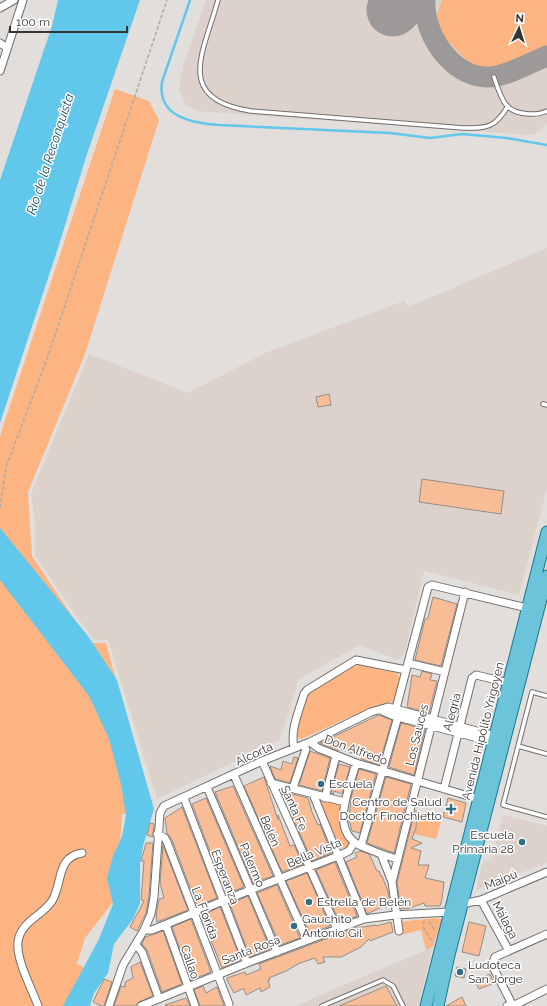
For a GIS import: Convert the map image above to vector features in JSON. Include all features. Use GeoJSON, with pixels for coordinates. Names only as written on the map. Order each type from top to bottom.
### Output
{"type":"FeatureCollection","features":[{"type":"Feature","properties":{"kind":"main road","name":"Avenida Hipólito Yrigoyen"},"geometry":{"type":"LineString","coordinates":[[438,1006],[484,800],[533,610],[547,532]]}},
{"type":"Feature","properties":{"kind":"main road","name":"Avenida Hipólito Yrigoyen"},"geometry":{"type":"LineString","coordinates":[[426,1006],[449,912],[484,800],[494,739],[509,683],[533,610],[547,576]]}},
{"type":"Feature","properties":{"kind":"street"},"geometry":{"type":"LineString","coordinates":[[0,8],[14,0]]}},
{"type":"Feature","properties":{"kind":"street"},"geometry":{"type":"LineString","coordinates":[[0,71],[23,0]]}},
{"type":"Feature","properties":{"kind":"street"},"geometry":{"type":"LineString","coordinates":[[0,43],[7,48]]}},
{"type":"Feature","properties":{"kind":"street","name":"Bella Vista"},"geometry":{"type":"LineString","coordinates":[[144,930],[152,930],[166,925],[222,901],[338,856],[349,851],[354,843],[362,846],[398,720],[397,714],[407,667],[428,587],[432,585],[465,592],[533,610]]}},
{"type":"Feature","properties":{"kind":"street","name":"Los Sauces"},"geometry":{"type":"LineString","coordinates":[[392,882],[465,592]]}},
{"type":"Feature","properties":{"kind":"street"},"geometry":{"type":"LineString","coordinates":[[294,748],[292,735],[304,694],[307,690],[356,660],[445,672]]}},
{"type":"Feature","properties":{"kind":"street","name":"Alegria"},"geometry":{"type":"LineString","coordinates":[[444,789],[474,676],[476,675],[509,683]]}},
{"type":"Feature","properties":{"kind":"street","name":"Alcorta"},"geometry":{"type":"LineString","coordinates":[[157,834],[162,808],[262,761],[307,743],[371,712],[388,707],[397,714],[494,739]]}},
{"type":"Feature","properties":{"kind":"street"},"geometry":{"type":"LineString","coordinates":[[293,788],[307,743]]}},
{"type":"Feature","properties":{"kind":"street","name":"Don Alfredo"},"geometry":{"type":"LineString","coordinates":[[307,743],[336,756],[383,772],[484,800]]}},
{"type":"Feature","properties":{"kind":"street"},"geometry":{"type":"LineString","coordinates":[[325,798],[336,756]]}},
{"type":"Feature","properties":{"kind":"street","name":"Santa Fe"},"geometry":{"type":"LineString","coordinates":[[262,761],[337,928]]}},
{"type":"Feature","properties":{"kind":"street"},"geometry":{"type":"LineString","coordinates":[[354,843],[349,839],[342,822],[345,802],[356,763]]}},
{"type":"Feature","properties":{"kind":"street","name":"Belén"},"geometry":{"type":"LineString","coordinates":[[234,775],[307,940]]}},
{"type":"Feature","properties":{"kind":"street"},"geometry":{"type":"LineString","coordinates":[[271,783],[345,802]]}},
{"type":"Feature","properties":{"kind":"street","name":"Palermo"},"geometry":{"type":"LineString","coordinates":[[207,787],[277,952]]}},
{"type":"Feature","properties":{"kind":"street"},"geometry":{"type":"LineString","coordinates":[[313,794],[364,919]]}},
{"type":"Feature","properties":{"kind":"street","name":"Esperanza"},"geometry":{"type":"LineString","coordinates":[[184,798],[222,901],[247,963]]}},
{"type":"Feature","properties":{"kind":"street"},"geometry":{"type":"LineString","coordinates":[[109,1006],[123,965],[144,930],[151,914],[154,897],[157,834]]}},
{"type":"Feature","properties":{"kind":"street","name":"La Florida"},"geometry":{"type":"LineString","coordinates":[[157,834],[165,838],[167,842],[229,1004]]}},
{"type":"Feature","properties":{"kind":"street"},"geometry":{"type":"LineString","coordinates":[[362,846],[397,859]]}},
{"type":"Feature","properties":{"kind":"street"},"geometry":{"type":"LineString","coordinates":[[38,1006],[18,952],[18,941],[21,931],[51,903],[56,894],[63,867],[68,859],[75,854],[82,853]]}},
{"type":"Feature","properties":{"kind":"street","name":"Los Sauces"},"geometry":{"type":"LineString","coordinates":[[381,854],[392,882],[395,914],[399,931]]}},
{"type":"Feature","properties":{"kind":"street","name":"Maipú"},"geometry":{"type":"LineString","coordinates":[[462,904],[481,900],[547,872]]}},
{"type":"Feature","properties":{"kind":"street","name":"Málaga"},"geometry":{"type":"LineString","coordinates":[[481,900],[509,951]]}},
{"type":"Feature","properties":{"kind":"street","name":"Santa Rosa"},"geometry":{"type":"LineString","coordinates":[[141,1006],[247,963],[364,919],[395,914],[449,912],[462,904]]}},
{"type":"Feature","properties":{"kind":"street","name":"Callao"},"geometry":{"type":"LineString","coordinates":[[166,925],[195,1006]]}},
{"type":"Feature","properties":{"kind":"street"},"geometry":{"type":"LineString","coordinates":[[547,934],[495,957],[492,965],[511,1006],[547,989]]}},
{"type":"Feature","properties":{"kind":"street"},"geometry":{"type":"LineString","coordinates":[[136,944],[142,952],[159,999]]}},
{"type":"Feature","properties":{"kind":"lane"},"geometry":{"type":"LineString","coordinates":[[218,0],[198,70],[202,85],[208,93],[221,104],[251,111],[464,128],[490,126],[501,117],[508,106]]}},
{"type":"Feature","properties":{"kind":"lane"},"geometry":{"type":"LineString","coordinates":[[494,77],[508,106],[517,111],[530,114],[547,111]]}},
{"type":"Feature","properties":{"kind":"lane"},"geometry":{"type":"LineString","coordinates":[[547,696],[532,692],[503,805],[547,817]]}},
{"type":"Feature","properties":{"kind":"lane"},"geometry":{"type":"LineString","coordinates":[[518,746],[547,754]]}},
{"type":"Feature","properties":{"kind":"lane"},"geometry":{"type":"LineString","coordinates":[[322,1006],[383,980],[393,986],[403,1006]]}},
{"type":"Feature","properties":{"kind":"path"},"geometry":{"type":"LineString","coordinates":[[0,508],[6,467],[48,356],[167,0]]}},
{"type":"Feature","properties":{"kind":"path"},"geometry":{"type":"LineString","coordinates":[[435,931],[429,920],[424,920],[423,927],[433,944],[440,949]]}},
{"type":"Feature","properties":{"kind":"shaded area"},"geometry":{"type":"Polygon","coordinates":[[[206,0],[547,0],[547,124],[535,134],[530,135],[196,111],[185,104],[179,88],[183,66],[206,0]]]}},
{"type":"Feature","properties":{"kind":"shaded area"},"geometry":{"type":"Polygon","coordinates":[[[442,0],[547,0],[547,47],[499,67],[484,68],[469,63],[441,34],[437,16],[442,0]]]}},
{"type":"Feature","properties":{"kind":"shaded area"},"geometry":{"type":"Polygon","coordinates":[[[115,89],[149,101],[159,120],[85,354],[28,492],[32,556],[90,643],[106,643],[150,810],[122,814],[117,897],[85,938],[77,964],[100,975],[89,1006],[0,1006],[0,436],[115,89]]]}},
{"type":"Feature","properties":{"kind":"shaded area"},"geometry":{"type":"Polygon","coordinates":[[[547,248],[547,488],[519,595],[424,571],[404,655],[398,660],[359,645],[299,679],[280,740],[157,799],[108,640],[93,640],[35,556],[35,521],[31,494],[89,354],[188,393],[265,353],[404,301],[408,307],[547,248]]]}},
{"type":"Feature","properties":{"kind":"shaded area"},"geometry":{"type":"Polygon","coordinates":[[[359,665],[396,673],[401,679],[394,702],[372,707],[306,737],[300,739],[296,736],[306,695],[352,667],[359,665]]]}},
{"type":"Feature","properties":{"kind":"shaded area"},"geometry":{"type":"Polygon","coordinates":[[[321,800],[339,804],[341,806],[339,821],[349,844],[348,847],[342,849],[340,847],[320,802],[321,800]]]}},
{"type":"Feature","properties":{"kind":"shaded area"},"geometry":{"type":"Polygon","coordinates":[[[418,815],[441,822],[436,839],[414,834],[418,815]]]}},
{"type":"Feature","properties":{"kind":"shaded area","name":"Escuela Primaria 28"},"geometry":{"type":"Polygon","coordinates":[[[503,815],[547,826],[547,863],[476,890],[483,861],[492,859],[503,815]]]}},
{"type":"Feature","properties":{"kind":"shaded area"},"geometry":{"type":"Polygon","coordinates":[[[436,918],[442,919],[433,946],[426,950],[421,930],[401,935],[398,922],[436,918]]]}},
{"type":"Feature","properties":{"kind":"shaded area"},"geometry":{"type":"Polygon","coordinates":[[[433,946],[418,1006],[295,1006],[426,950],[433,946]]]}},
{"type":"Feature","properties":{"kind":"water","name":"Río de la Reconquista"},"geometry":{"type":"Polygon","coordinates":[[[58,0],[140,0],[86,157],[58,248],[0,423],[0,180],[52,26],[58,0]]]}},
{"type":"Feature","properties":{"kind":"water"},"geometry":{"type":"Polygon","coordinates":[[[0,528],[88,636],[117,680],[154,809],[143,846],[140,864],[140,903],[133,919],[114,944],[108,973],[94,993],[90,1006],[63,1006],[99,939],[113,904],[107,878],[113,856],[122,836],[126,815],[121,784],[109,739],[89,696],[0,580],[0,528]]]}},
{"type":"Feature","properties":{"kind":"building"},"geometry":{"type":"Polygon","coordinates":[[[329,394],[331,405],[318,407],[316,397],[329,394]]]}},
{"type":"Feature","properties":{"kind":"building"},"geometry":{"type":"Polygon","coordinates":[[[422,479],[504,491],[501,514],[419,502],[422,479]]]}},
{"type":"Feature","properties":{"kind":"building"},"geometry":{"type":"Polygon","coordinates":[[[433,597],[457,604],[441,666],[415,660],[425,619],[428,618],[433,597]]]}},
{"type":"Feature","properties":{"kind":"building"},"geometry":{"type":"Polygon","coordinates":[[[422,671],[432,674],[430,680],[437,681],[429,713],[407,707],[412,675],[420,677],[422,671]]]}},
{"type":"Feature","properties":{"kind":"building"},"geometry":{"type":"Polygon","coordinates":[[[379,715],[392,720],[379,765],[361,759],[362,756],[338,749],[338,751],[320,743],[379,715]]]}},
{"type":"Feature","properties":{"kind":"building"},"geometry":{"type":"Polygon","coordinates":[[[401,723],[425,729],[414,775],[389,767],[401,723]]]}},
{"type":"Feature","properties":{"kind":"building"},"geometry":{"type":"Polygon","coordinates":[[[310,751],[330,758],[322,791],[299,785],[310,751]]]}},
{"type":"Feature","properties":{"kind":"building"},"geometry":{"type":"Polygon","coordinates":[[[294,757],[298,758],[290,783],[275,779],[270,766],[281,770],[283,761],[292,764],[294,757]]]}},
{"type":"Feature","properties":{"kind":"building"},"geometry":{"type":"Polygon","coordinates":[[[339,764],[350,767],[342,794],[334,791],[334,794],[331,793],[339,764]]]}},
{"type":"Feature","properties":{"kind":"building"},"geometry":{"type":"Polygon","coordinates":[[[359,769],[376,774],[360,833],[352,831],[349,820],[351,798],[359,769]]]}},
{"type":"Feature","properties":{"kind":"building"},"geometry":{"type":"Polygon","coordinates":[[[264,777],[278,820],[278,815],[290,846],[294,845],[303,864],[282,872],[244,786],[264,777]]]}},
{"type":"Feature","properties":{"kind":"building"},"geometry":{"type":"Polygon","coordinates":[[[386,777],[411,784],[394,853],[367,843],[386,777]]]}},
{"type":"Feature","properties":{"kind":"building"},"geometry":{"type":"Polygon","coordinates":[[[233,786],[273,876],[253,883],[215,792],[233,786]]]}},
{"type":"Feature","properties":{"kind":"building"},"geometry":{"type":"Polygon","coordinates":[[[281,791],[308,798],[312,812],[318,825],[320,824],[331,853],[312,861],[281,791]]]}},
{"type":"Feature","properties":{"kind":"building"},"geometry":{"type":"Polygon","coordinates":[[[206,798],[244,887],[226,894],[192,804],[206,798]]]}},
{"type":"Feature","properties":{"kind":"building"},"geometry":{"type":"Polygon","coordinates":[[[448,798],[466,803],[462,822],[443,817],[448,798]]]}},
{"type":"Feature","properties":{"kind":"building"},"geometry":{"type":"Polygon","coordinates":[[[182,807],[217,898],[197,906],[172,840],[167,833],[165,818],[182,807]]]}},
{"type":"Feature","properties":{"kind":"building"},"geometry":{"type":"Polygon","coordinates":[[[415,811],[417,811],[416,827],[412,839],[422,843],[411,848],[421,851],[418,865],[429,865],[425,878],[444,882],[442,899],[440,906],[425,906],[424,903],[410,908],[401,909],[397,882],[415,811]]]}},
{"type":"Feature","properties":{"kind":"building"},"geometry":{"type":"Polygon","coordinates":[[[150,823],[154,824],[153,837],[147,835],[150,823]]]}},
{"type":"Feature","properties":{"kind":"building"},"geometry":{"type":"Polygon","coordinates":[[[146,843],[153,843],[149,896],[146,913],[137,931],[130,927],[144,901],[141,900],[144,861],[141,861],[146,843]]]}},
{"type":"Feature","properties":{"kind":"building"},"geometry":{"type":"Polygon","coordinates":[[[163,845],[188,910],[157,922],[156,916],[159,899],[164,898],[160,883],[163,845]]]}},
{"type":"Feature","properties":{"kind":"building"},"geometry":{"type":"Polygon","coordinates":[[[360,851],[369,854],[377,871],[379,871],[382,876],[388,891],[390,905],[384,906],[367,914],[346,862],[357,857],[355,853],[360,851]]]}},
{"type":"Feature","properties":{"kind":"building"},"geometry":{"type":"Polygon","coordinates":[[[335,862],[357,916],[340,923],[316,870],[335,862]]]}},
{"type":"Feature","properties":{"kind":"building","name":"Estrella de Belén"},"geometry":{"type":"Polygon","coordinates":[[[307,873],[330,926],[310,934],[286,881],[307,873]]]}},
{"type":"Feature","properties":{"kind":"building"},"geometry":{"type":"Polygon","coordinates":[[[277,885],[300,938],[280,945],[257,893],[277,885]]]}},
{"type":"Feature","properties":{"kind":"building"},"geometry":{"type":"Polygon","coordinates":[[[248,896],[270,949],[250,957],[230,904],[248,896]]]}},
{"type":"Feature","properties":{"kind":"building"},"geometry":{"type":"Polygon","coordinates":[[[220,907],[241,960],[222,968],[201,916],[220,907]]]}},
{"type":"Feature","properties":{"kind":"building"},"geometry":{"type":"Polygon","coordinates":[[[191,919],[211,972],[191,980],[172,927],[191,919]]]}},
{"type":"Feature","properties":{"kind":"building"},"geometry":{"type":"Polygon","coordinates":[[[391,922],[393,932],[370,941],[369,939],[361,947],[341,957],[323,957],[325,962],[318,964],[315,958],[300,963],[269,978],[270,980],[268,980],[270,987],[261,992],[260,988],[246,995],[244,989],[234,993],[227,980],[227,978],[245,972],[246,975],[261,969],[259,964],[355,928],[376,926],[391,922]]]}},
{"type":"Feature","properties":{"kind":"building"},"geometry":{"type":"Polygon","coordinates":[[[469,922],[486,926],[479,956],[462,952],[469,922]]]}},
{"type":"Feature","properties":{"kind":"building"},"geometry":{"type":"Polygon","coordinates":[[[163,931],[182,984],[162,992],[147,950],[142,944],[145,937],[163,931]]]}},
{"type":"Feature","properties":{"kind":"building"},"geometry":{"type":"Polygon","coordinates":[[[140,962],[153,996],[139,1002],[136,1006],[114,1006],[121,986],[125,987],[125,982],[133,978],[131,967],[140,962]]]}},
{"type":"Feature","properties":{"kind":"building","name":"Ludoteca San Jorge"},"geometry":{"type":"Polygon","coordinates":[[[457,967],[466,969],[464,978],[455,976],[457,967]]]}},
{"type":"Feature","properties":{"kind":"building"},"geometry":{"type":"Polygon","coordinates":[[[490,974],[494,983],[479,989],[475,981],[490,974]]]}},
{"type":"Feature","properties":{"kind":"building"},"geometry":{"type":"Polygon","coordinates":[[[104,979],[112,982],[104,1006],[101,1006],[93,1002],[104,979]]]}},
{"type":"Feature","properties":{"kind":"building"},"geometry":{"type":"Polygon","coordinates":[[[203,986],[206,993],[217,987],[224,1006],[200,1006],[194,990],[203,986]]]}},
{"type":"Feature","properties":{"kind":"building"},"geometry":{"type":"Polygon","coordinates":[[[386,986],[397,1006],[339,1006],[386,986]]]}},
{"type":"Feature","properties":{"kind":"building"},"geometry":{"type":"Polygon","coordinates":[[[462,997],[466,1006],[446,1006],[462,997]]]}},
{"type":"Feature","properties":{"kind":"building"},"geometry":{"type":"Polygon","coordinates":[[[186,998],[190,1006],[165,1005],[186,998]]]}},
{"type":"Feature","properties":{"kind":"waterway"},"geometry":{"type":"LineString","coordinates":[[190,0],[162,82],[162,94],[165,103],[178,116],[188,120],[219,125],[390,133],[430,138],[462,134],[507,138],[547,145]]}},
{"type":"Feature","properties":{"kind":"taxiway"},"geometry":{"type":"LineString","coordinates":[[425,0],[429,27],[435,40],[442,52],[463,70],[476,75],[489,77],[503,75],[547,56]]}},
{"type":"Feature","properties":{"kind":"runway"},"geometry":{"type":"LineString","coordinates":[[393,10],[403,0]]}},
{"type":"Feature","properties":{"kind":"place","name":"Escuela"},"geometry":{"type":"Point","coordinates":[321,784]}},
{"type":"Feature","properties":{"kind":"place","name":"Centro de Salud Doctor Finochietto"},"geometry":{"type":"Point","coordinates":[451,809]}},
{"type":"Feature","properties":{"kind":"place","name":"Escuela Primaria 28"},"geometry":{"type":"Point","coordinates":[522,842]}},
{"type":"Feature","properties":{"kind":"place","name":"Estrella de Belén"},"geometry":{"type":"Point","coordinates":[309,902]}},
{"type":"Feature","properties":{"kind":"place","name":"Gauchito Antonio Gil"},"geometry":{"type":"Point","coordinates":[294,926]}},
{"type":"Feature","properties":{"kind":"place","name":"Ludoteca San Jorge"},"geometry":{"type":"Point","coordinates":[460,972]}}]}
